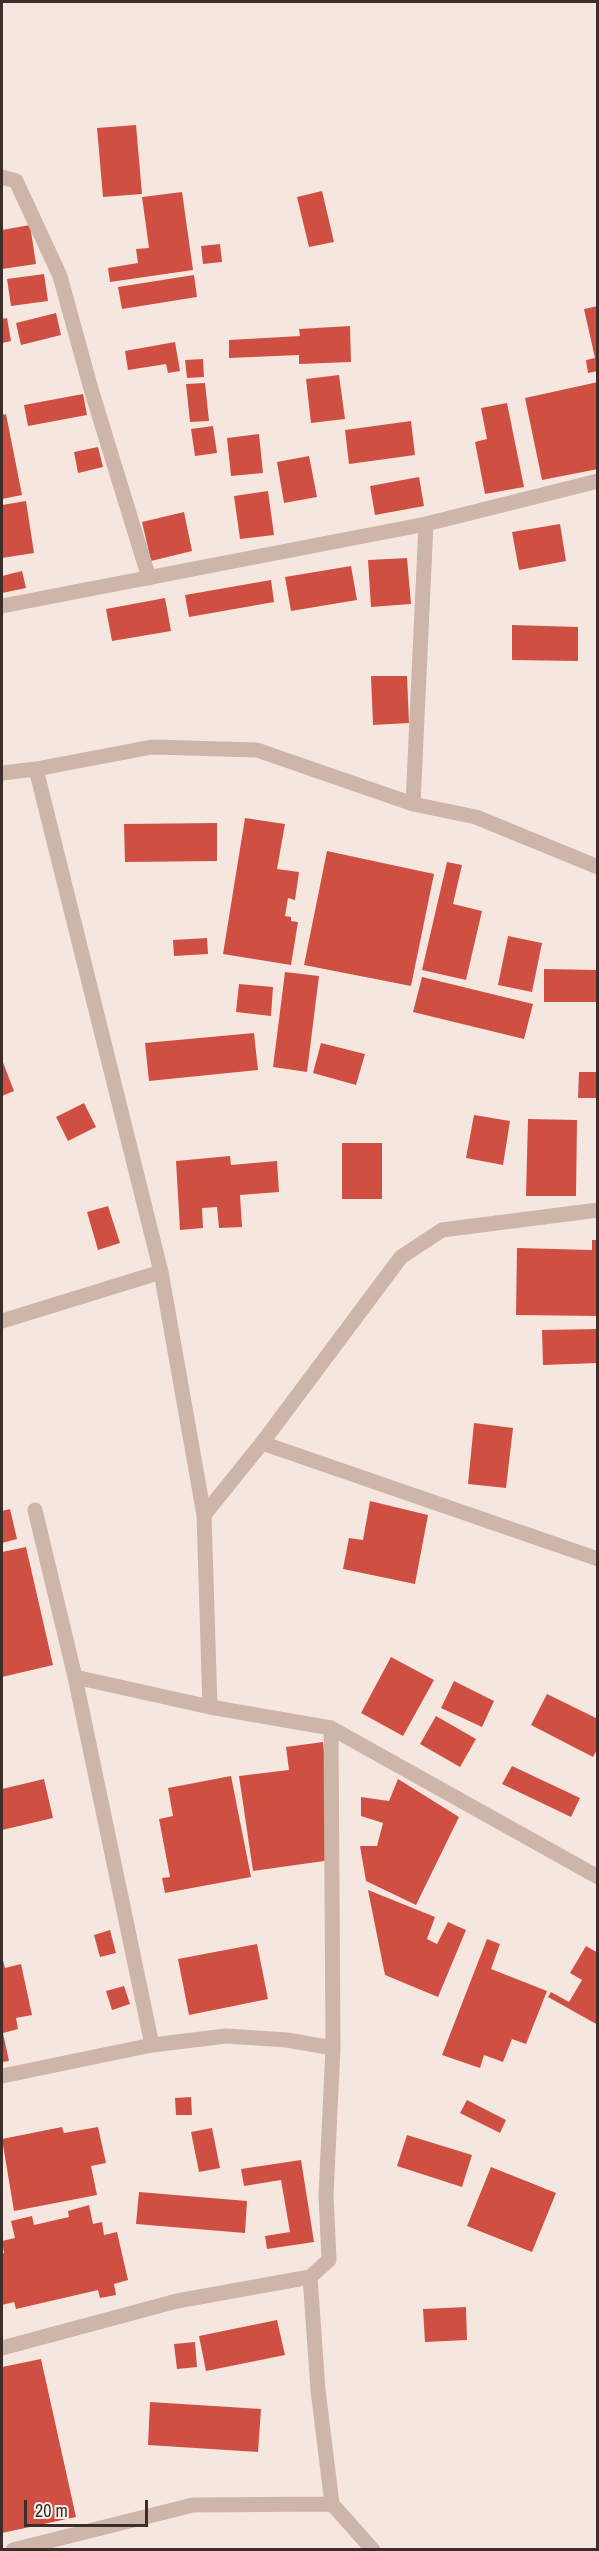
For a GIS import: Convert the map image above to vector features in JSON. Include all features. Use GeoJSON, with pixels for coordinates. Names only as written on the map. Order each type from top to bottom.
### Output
{"type":"FeatureCollection","features":[{"type":"Feature","properties":{"kind":"street"},"geometry":{"type":"LineString","coordinates":[[2,177],[16,181],[60,276],[91,389],[149,578]]}},
{"type":"Feature","properties":{"kind":"street"},"geometry":{"type":"LineString","coordinates":[[2,606],[426,524],[597,481]]}},
{"type":"Feature","properties":{"kind":"street"},"geometry":{"type":"LineString","coordinates":[[412,804],[426,524]]}},
{"type":"Feature","properties":{"kind":"street"},"geometry":{"type":"LineString","coordinates":[[2,773],[36,769],[152,747],[257,750],[412,804],[476,817],[597,867]]}},
{"type":"Feature","properties":{"kind":"street"},"geometry":{"type":"LineString","coordinates":[[36,769],[91,998],[161,1272],[204,1515],[210,1707]]}},
{"type":"Feature","properties":{"kind":"street"},"geometry":{"type":"LineString","coordinates":[[204,1515],[262,1443],[400,1257],[442,1230],[597,1210]]}},
{"type":"Feature","properties":{"kind":"street"},"geometry":{"type":"LineString","coordinates":[[2,1321],[161,1272]]}},
{"type":"Feature","properties":{"kind":"street"},"geometry":{"type":"LineString","coordinates":[[262,1443],[597,1559]]}},
{"type":"Feature","properties":{"kind":"street"},"geometry":{"type":"LineString","coordinates":[[35,1510],[75,1677],[152,2045]]}},
{"type":"Feature","properties":{"kind":"street"},"geometry":{"type":"LineString","coordinates":[[75,1677],[210,1707],[331,1728],[597,1877]]}},
{"type":"Feature","properties":{"kind":"street"},"geometry":{"type":"LineString","coordinates":[[2,2348],[177,2301],[310,2277],[329,2260],[326,2195],[333,2048],[331,1728]]}},
{"type":"Feature","properties":{"kind":"street"},"geometry":{"type":"LineString","coordinates":[[2,2076],[152,2045],[226,2036],[287,2040],[333,2048]]}},
{"type":"Feature","properties":{"kind":"street"},"geometry":{"type":"LineString","coordinates":[[310,2277],[318,2390],[332,2505],[373,2550]]}},
{"type":"Feature","properties":{"kind":"street"},"geometry":{"type":"LineString","coordinates":[[13,2550],[193,2505],[332,2505]]}},
{"type":"Feature","properties":{"kind":"building"},"geometry":{"type":"Polygon","coordinates":[[[136,125],[142,194],[103,197],[97,128],[136,125]]]}},
{"type":"Feature","properties":{"kind":"building"},"geometry":{"type":"Polygon","coordinates":[[[322,191],[334,242],[309,247],[297,197],[322,191]]]}},
{"type":"Feature","properties":{"kind":"building"},"geometry":{"type":"Polygon","coordinates":[[[182,192],[193,270],[110,282],[108,268],[138,263],[136,249],[149,248],[142,197],[182,192]]]}},
{"type":"Feature","properties":{"kind":"building"},"geometry":{"type":"Polygon","coordinates":[[[30,225],[36,264],[2,269],[2,230],[30,225]]]}},
{"type":"Feature","properties":{"kind":"building"},"geometry":{"type":"Polygon","coordinates":[[[220,244],[222,262],[203,264],[201,246],[220,244]]]}},
{"type":"Feature","properties":{"kind":"building"},"geometry":{"type":"Polygon","coordinates":[[[44,274],[48,301],[11,306],[7,279],[44,274]]]}},
{"type":"Feature","properties":{"kind":"building"},"geometry":{"type":"Polygon","coordinates":[[[194,275],[197,297],[122,309],[118,287],[194,275]]]}},
{"type":"Feature","properties":{"kind":"building"},"geometry":{"type":"Polygon","coordinates":[[[598,306],[598,371],[588,373],[586,360],[595,358],[584,309],[598,306]]]}},
{"type":"Feature","properties":{"kind":"building"},"geometry":{"type":"Polygon","coordinates":[[[56,313],[61,335],[21,345],[16,323],[56,313]]]}},
{"type":"Feature","properties":{"kind":"building"},"geometry":{"type":"Polygon","coordinates":[[[7,318],[11,341],[2,343],[2,319],[7,318]]]}},
{"type":"Feature","properties":{"kind":"building"},"geometry":{"type":"Polygon","coordinates":[[[350,326],[351,362],[299,364],[299,355],[229,358],[229,340],[300,336],[299,329],[350,326]]]}},
{"type":"Feature","properties":{"kind":"building"},"geometry":{"type":"Polygon","coordinates":[[[175,342],[180,371],[168,373],[166,364],[128,370],[125,351],[175,342]]]}},
{"type":"Feature","properties":{"kind":"building"},"geometry":{"type":"Polygon","coordinates":[[[203,359],[204,377],[187,378],[185,360],[203,359]]]}},
{"type":"Feature","properties":{"kind":"building"},"geometry":{"type":"Polygon","coordinates":[[[339,375],[345,419],[311,423],[306,379],[339,375]]]}},
{"type":"Feature","properties":{"kind":"building"},"geometry":{"type":"Polygon","coordinates":[[[598,382],[598,469],[542,480],[525,398],[598,382]]]}},
{"type":"Feature","properties":{"kind":"building"},"geometry":{"type":"Polygon","coordinates":[[[205,383],[209,421],[190,422],[186,384],[205,383]]]}},
{"type":"Feature","properties":{"kind":"building"},"geometry":{"type":"Polygon","coordinates":[[[83,394],[87,415],[28,426],[24,405],[83,394]]]}},
{"type":"Feature","properties":{"kind":"building"},"geometry":{"type":"Polygon","coordinates":[[[507,403],[524,487],[485,494],[475,442],[487,439],[481,408],[507,403]]]}},
{"type":"Feature","properties":{"kind":"building"},"geometry":{"type":"Polygon","coordinates":[[[6,414],[22,495],[2,499],[2,415],[6,414]]]}},
{"type":"Feature","properties":{"kind":"building"},"geometry":{"type":"Polygon","coordinates":[[[411,421],[415,455],[349,464],[345,430],[411,421]]]}},
{"type":"Feature","properties":{"kind":"building"},"geometry":{"type":"Polygon","coordinates":[[[213,426],[217,453],[195,456],[191,429],[213,426]]]}},
{"type":"Feature","properties":{"kind":"building"},"geometry":{"type":"Polygon","coordinates":[[[259,434],[263,473],[231,476],[227,438],[259,434]]]}},
{"type":"Feature","properties":{"kind":"building"},"geometry":{"type":"Polygon","coordinates":[[[98,447],[103,467],[78,473],[74,452],[98,447]]]}},
{"type":"Feature","properties":{"kind":"building"},"geometry":{"type":"Polygon","coordinates":[[[309,456],[317,497],[284,503],[277,462],[309,456]]]}},
{"type":"Feature","properties":{"kind":"building"},"geometry":{"type":"Polygon","coordinates":[[[419,477],[424,506],[375,515],[370,486],[419,477]]]}},
{"type":"Feature","properties":{"kind":"building"},"geometry":{"type":"Polygon","coordinates":[[[268,491],[274,535],[240,539],[234,496],[268,491]]]}},
{"type":"Feature","properties":{"kind":"building"},"geometry":{"type":"Polygon","coordinates":[[[26,501],[34,553],[2,558],[2,505],[26,501]]]}},
{"type":"Feature","properties":{"kind":"building"},"geometry":{"type":"Polygon","coordinates":[[[184,512],[192,551],[151,561],[142,522],[184,512]]]}},
{"type":"Feature","properties":{"kind":"building"},"geometry":{"type":"Polygon","coordinates":[[[560,524],[566,561],[519,570],[512,532],[560,524]]]}},
{"type":"Feature","properties":{"kind":"building"},"geometry":{"type":"Polygon","coordinates":[[[407,558],[411,604],[371,607],[368,560],[407,558]]]}},
{"type":"Feature","properties":{"kind":"building"},"geometry":{"type":"Polygon","coordinates":[[[351,566],[357,600],[291,611],[285,577],[351,566]]]}},
{"type":"Feature","properties":{"kind":"building"},"geometry":{"type":"Polygon","coordinates":[[[22,571],[26,588],[2,593],[2,576],[22,571]]]}},
{"type":"Feature","properties":{"kind":"building"},"geometry":{"type":"Polygon","coordinates":[[[271,580],[274,602],[189,617],[185,595],[271,580]]]}},
{"type":"Feature","properties":{"kind":"building"},"geometry":{"type":"Polygon","coordinates":[[[165,598],[171,631],[112,641],[106,609],[165,598]]]}},
{"type":"Feature","properties":{"kind":"building"},"geometry":{"type":"Polygon","coordinates":[[[512,625],[578,627],[578,661],[512,660],[512,625]]]}},
{"type":"Feature","properties":{"kind":"building"},"geometry":{"type":"Polygon","coordinates":[[[371,676],[407,676],[409,723],[373,725],[371,676]]]}},
{"type":"Feature","properties":{"kind":"building"},"geometry":{"type":"Polygon","coordinates":[[[245,818],[285,824],[277,869],[299,872],[295,900],[288,898],[285,916],[291,917],[291,921],[298,922],[291,965],[223,954],[245,818]]]}},
{"type":"Feature","properties":{"kind":"building"},"geometry":{"type":"Polygon","coordinates":[[[217,823],[217,861],[125,862],[124,824],[217,823]]]}},
{"type":"Feature","properties":{"kind":"building"},"geometry":{"type":"Polygon","coordinates":[[[327,851],[434,874],[411,986],[304,965],[327,851]]]}},
{"type":"Feature","properties":{"kind":"building"},"geometry":{"type":"Polygon","coordinates":[[[447,862],[462,865],[453,904],[482,911],[466,980],[422,970],[447,862]]]}},
{"type":"Feature","properties":{"kind":"building"},"geometry":{"type":"Polygon","coordinates":[[[508,936],[542,943],[532,992],[498,985],[508,936]]]}},
{"type":"Feature","properties":{"kind":"building"},"geometry":{"type":"Polygon","coordinates":[[[207,938],[208,954],[174,956],[173,940],[207,938]]]}},
{"type":"Feature","properties":{"kind":"building"},"geometry":{"type":"Polygon","coordinates":[[[544,969],[598,970],[598,1002],[544,1002],[544,969]]]}},
{"type":"Feature","properties":{"kind":"building"},"geometry":{"type":"Polygon","coordinates":[[[285,972],[319,976],[307,1072],[273,1067],[285,972]]]}},
{"type":"Feature","properties":{"kind":"building"},"geometry":{"type":"Polygon","coordinates":[[[422,977],[533,1004],[524,1039],[413,1012],[422,977]]]}},
{"type":"Feature","properties":{"kind":"building"},"geometry":{"type":"Polygon","coordinates":[[[239,984],[273,987],[271,1016],[236,1012],[239,984]]]}},
{"type":"Feature","properties":{"kind":"building"},"geometry":{"type":"Polygon","coordinates":[[[254,1033],[258,1070],[149,1081],[145,1043],[254,1033]]]}},
{"type":"Feature","properties":{"kind":"building"},"geometry":{"type":"Polygon","coordinates":[[[321,1043],[365,1054],[356,1085],[313,1073],[321,1043]]]}},
{"type":"Feature","properties":{"kind":"building"},"geometry":{"type":"Polygon","coordinates":[[[2,1060],[14,1091],[2,1096],[2,1060]]]}},
{"type":"Feature","properties":{"kind":"building"},"geometry":{"type":"Polygon","coordinates":[[[579,1072],[598,1072],[598,1098],[578,1098],[579,1072]]]}},
{"type":"Feature","properties":{"kind":"building"},"geometry":{"type":"Polygon","coordinates":[[[84,1103],[96,1127],[68,1141],[56,1117],[84,1103]]]}},
{"type":"Feature","properties":{"kind":"building"},"geometry":{"type":"Polygon","coordinates":[[[474,1115],[510,1121],[503,1165],[466,1158],[474,1115]]]}},
{"type":"Feature","properties":{"kind":"building"},"geometry":{"type":"Polygon","coordinates":[[[528,1119],[577,1120],[576,1196],[526,1196],[528,1119]]]}},
{"type":"Feature","properties":{"kind":"building"},"geometry":{"type":"Polygon","coordinates":[[[342,1143],[382,1143],[382,1199],[342,1199],[342,1143]]]}},
{"type":"Feature","properties":{"kind":"building"},"geometry":{"type":"Polygon","coordinates":[[[230,1156],[231,1165],[277,1161],[279,1192],[240,1195],[242,1227],[219,1228],[217,1207],[202,1208],[203,1228],[180,1230],[176,1161],[230,1156]]]}},
{"type":"Feature","properties":{"kind":"building"},"geometry":{"type":"Polygon","coordinates":[[[108,1206],[120,1243],[98,1250],[87,1212],[108,1206]]]}},
{"type":"Feature","properties":{"kind":"building"},"geometry":{"type":"Polygon","coordinates":[[[592,1240],[598,1240],[598,1316],[516,1315],[517,1248],[592,1250],[592,1240]]]}},
{"type":"Feature","properties":{"kind":"building"},"geometry":{"type":"Polygon","coordinates":[[[598,1329],[598,1363],[543,1365],[542,1330],[598,1329]]]}},
{"type":"Feature","properties":{"kind":"building"},"geometry":{"type":"Polygon","coordinates":[[[474,1423],[513,1428],[506,1488],[468,1484],[474,1423]]]}},
{"type":"Feature","properties":{"kind":"building"},"geometry":{"type":"Polygon","coordinates":[[[370,1501],[428,1515],[415,1584],[343,1569],[349,1538],[363,1540],[370,1501]]]}},
{"type":"Feature","properties":{"kind":"building"},"geometry":{"type":"Polygon","coordinates":[[[10,1509],[17,1539],[2,1543],[2,1511],[10,1509]]]}},
{"type":"Feature","properties":{"kind":"building"},"geometry":{"type":"Polygon","coordinates":[[[26,1547],[53,1665],[2,1677],[2,1552],[26,1547]]]}},
{"type":"Feature","properties":{"kind":"building"},"geometry":{"type":"Polygon","coordinates":[[[391,1657],[434,1680],[403,1736],[361,1713],[391,1657]]]}},
{"type":"Feature","properties":{"kind":"building"},"geometry":{"type":"Polygon","coordinates":[[[454,1681],[494,1701],[482,1727],[441,1708],[454,1681]]]}},
{"type":"Feature","properties":{"kind":"building"},"geometry":{"type":"Polygon","coordinates":[[[547,1694],[598,1719],[598,1748],[593,1757],[531,1725],[547,1694]]]}},
{"type":"Feature","properties":{"kind":"building"},"geometry":{"type":"Polygon","coordinates":[[[436,1716],[476,1739],[460,1767],[420,1744],[436,1716]]]}},
{"type":"Feature","properties":{"kind":"building"},"geometry":{"type":"Polygon","coordinates":[[[323,1742],[338,1859],[253,1871],[239,1776],[289,1770],[286,1747],[323,1742]]]}},
{"type":"Feature","properties":{"kind":"building"},"geometry":{"type":"Polygon","coordinates":[[[512,1766],[580,1798],[571,1817],[502,1784],[512,1766]]]}},
{"type":"Feature","properties":{"kind":"building"},"geometry":{"type":"Polygon","coordinates":[[[231,1776],[251,1877],[165,1893],[162,1878],[170,1877],[159,1819],[173,1816],[168,1788],[231,1776]]]}},
{"type":"Feature","properties":{"kind":"building"},"geometry":{"type":"Polygon","coordinates":[[[44,1779],[53,1818],[2,1830],[2,1789],[44,1779]]]}},
{"type":"Feature","properties":{"kind":"building"},"geometry":{"type":"Polygon","coordinates":[[[398,1779],[459,1817],[416,1905],[366,1881],[360,1846],[377,1846],[383,1823],[361,1816],[361,1797],[389,1801],[398,1779]]]}},
{"type":"Feature","properties":{"kind":"building"},"geometry":{"type":"Polygon","coordinates":[[[368,1890],[435,1917],[427,1939],[437,1944],[448,1922],[466,1930],[438,1997],[385,1975],[368,1890]]]}},
{"type":"Feature","properties":{"kind":"building"},"geometry":{"type":"Polygon","coordinates":[[[110,1930],[116,1953],[100,1957],[94,1935],[110,1930]]]}},
{"type":"Feature","properties":{"kind":"building"},"geometry":{"type":"Polygon","coordinates":[[[487,1939],[500,1944],[491,1969],[547,1991],[526,2044],[512,2039],[503,2062],[484,2055],[480,2068],[442,2055],[487,1939]]]}},
{"type":"Feature","properties":{"kind":"building"},"geometry":{"type":"Polygon","coordinates":[[[257,1944],[268,1999],[189,2015],[178,1959],[257,1944]]]}},
{"type":"Feature","properties":{"kind":"building"},"geometry":{"type":"Polygon","coordinates":[[[586,1946],[598,1953],[598,2025],[548,1997],[551,1992],[569,2002],[582,1980],[570,1973],[586,1946]]]}},
{"type":"Feature","properties":{"kind":"building"},"geometry":{"type":"Polygon","coordinates":[[[2,1956],[5,1968],[21,1964],[32,2015],[16,2018],[18,2029],[3,2033],[9,2061],[2,2062],[2,1956]]]}},
{"type":"Feature","properties":{"kind":"building"},"geometry":{"type":"Polygon","coordinates":[[[124,1986],[130,2004],[112,2010],[106,1991],[124,1986]]]}},
{"type":"Feature","properties":{"kind":"building"},"geometry":{"type":"Polygon","coordinates":[[[191,2097],[192,2115],[176,2115],[175,2098],[191,2097]]]}},
{"type":"Feature","properties":{"kind":"building"},"geometry":{"type":"Polygon","coordinates":[[[467,2100],[506,2120],[500,2133],[460,2113],[467,2100]]]}},
{"type":"Feature","properties":{"kind":"building"},"geometry":{"type":"Polygon","coordinates":[[[62,2127],[64,2133],[98,2127],[106,2163],[91,2166],[97,2195],[14,2211],[2,2139],[62,2127]]]}},
{"type":"Feature","properties":{"kind":"building"},"geometry":{"type":"Polygon","coordinates":[[[212,2128],[220,2168],[199,2172],[191,2132],[212,2128]]]}},
{"type":"Feature","properties":{"kind":"building"},"geometry":{"type":"Polygon","coordinates":[[[407,2135],[472,2155],[462,2187],[397,2166],[407,2135]]]}},
{"type":"Feature","properties":{"kind":"building"},"geometry":{"type":"Polygon","coordinates":[[[301,2160],[314,2242],[267,2249],[265,2236],[290,2232],[281,2180],[244,2186],[241,2169],[301,2160]]]}},
{"type":"Feature","properties":{"kind":"building"},"geometry":{"type":"Polygon","coordinates":[[[491,2167],[556,2193],[532,2252],[467,2226],[491,2167]]]}},
{"type":"Feature","properties":{"kind":"building"},"geometry":{"type":"Polygon","coordinates":[[[139,2192],[247,2201],[245,2233],[136,2224],[139,2192]]]}},
{"type":"Feature","properties":{"kind":"building"},"geometry":{"type":"Polygon","coordinates":[[[89,2205],[93,2224],[102,2222],[104,2235],[117,2232],[128,2280],[114,2284],[116,2295],[100,2298],[98,2290],[16,2309],[14,2302],[2,2305],[2,2254],[4,2253],[2,2241],[15,2238],[11,2221],[32,2216],[34,2225],[69,2217],[68,2211],[89,2205]]]}},
{"type":"Feature","properties":{"kind":"building"},"geometry":{"type":"Polygon","coordinates":[[[466,2307],[467,2340],[425,2342],[423,2309],[466,2307]]]}},
{"type":"Feature","properties":{"kind":"building"},"geometry":{"type":"Polygon","coordinates":[[[277,2320],[285,2355],[206,2371],[199,2336],[277,2320]]]}},
{"type":"Feature","properties":{"kind":"building"},"geometry":{"type":"Polygon","coordinates":[[[195,2342],[197,2367],[177,2369],[174,2344],[195,2342]]]}},
{"type":"Feature","properties":{"kind":"building"},"geometry":{"type":"Polygon","coordinates":[[[41,2359],[76,2517],[2,2533],[2,2367],[41,2359]]]}},
{"type":"Feature","properties":{"kind":"building"},"geometry":{"type":"Polygon","coordinates":[[[150,2402],[261,2409],[258,2452],[148,2445],[150,2402]]]}}]}
